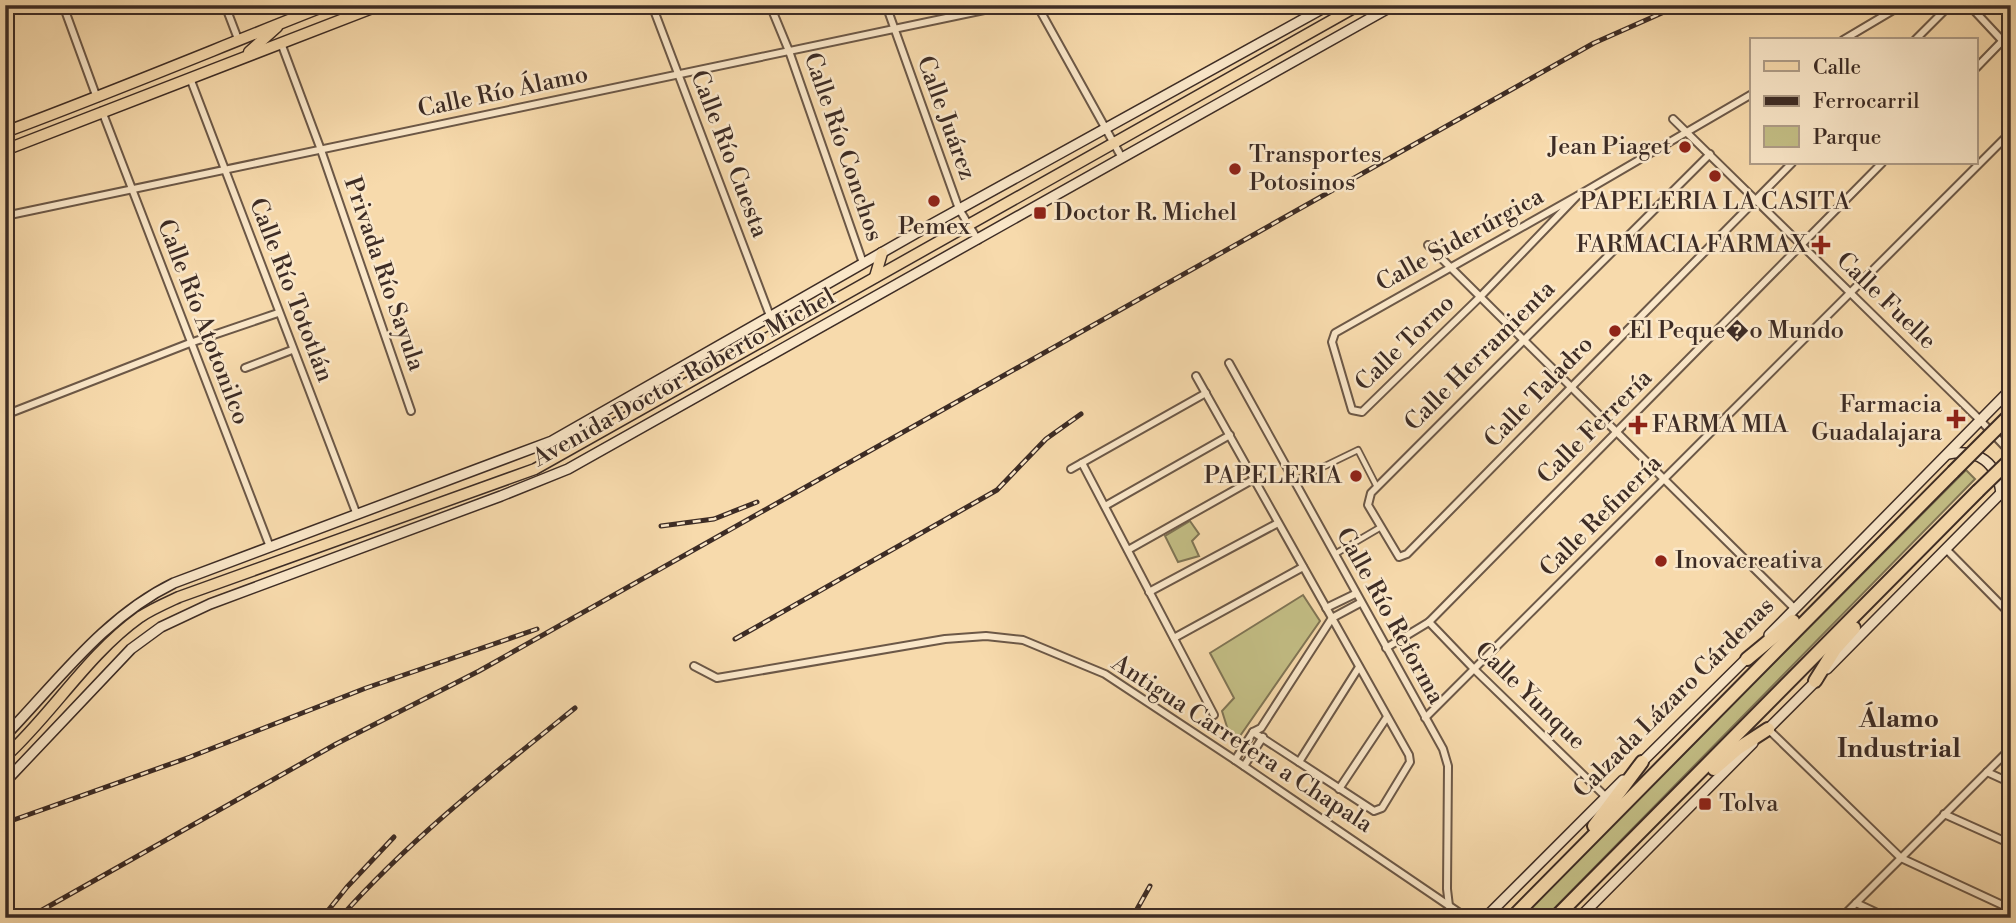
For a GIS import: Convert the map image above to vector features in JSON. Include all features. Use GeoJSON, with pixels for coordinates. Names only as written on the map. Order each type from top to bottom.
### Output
{"type":"FeatureCollection","features":[{"type":"Feature","properties":{"kind":"highway","name":"Calzada Lázaro Cárdenas"},"geometry":{"type":"LineString","coordinates":[[1512,918],[1911,512],[2011,414]]}},
{"type":"Feature","properties":{"kind":"highway"},"geometry":{"type":"LineString","coordinates":[[1555,918],[2011,459]]}},
{"type":"Feature","properties":{"kind":"highway"},"geometry":{"type":"LineString","coordinates":[[1747,659],[1785,629],[1890,525],[1911,512]]}},
{"type":"Feature","properties":{"kind":"highway"},"geometry":{"type":"LineString","coordinates":[[1815,681],[1835,649],[1950,520]]}},
{"type":"Feature","properties":{"kind":"highway"},"geometry":{"type":"LineString","coordinates":[[1640,834],[1738,749],[1768,729]]}},
{"type":"Feature","properties":{"kind":"highway"},"geometry":{"type":"LineString","coordinates":[[1564,866],[1642,762]]}},
{"type":"Feature","properties":{"kind":"main road"},"geometry":{"type":"LineString","coordinates":[[5,132],[97,98],[327,5]]}},
{"type":"Feature","properties":{"kind":"main road"},"geometry":{"type":"LineString","coordinates":[[5,150],[380,5]]}},
{"type":"Feature","properties":{"kind":"main road","name":"Avenida Doctor Roberto Michel"},"geometry":{"type":"LineString","coordinates":[[5,736],[98,636],[135,604],[174,583],[545,444],[959,209],[1329,5]]}},
{"type":"Feature","properties":{"kind":"main road","name":"Avenida Doctor Roberto Michel"},"geometry":{"type":"LineString","coordinates":[[5,757],[110,642],[141,616],[179,597],[535,469],[1359,5]]}},
{"type":"Feature","properties":{"kind":"main road","name":"Avenida Doctor Roberto Michel"},"geometry":{"type":"LineString","coordinates":[[5,782],[131,649],[161,627],[210,604],[568,469],[1394,5]]}},
{"type":"Feature","properties":{"kind":"main road"},"geometry":{"type":"LineString","coordinates":[[245,56],[283,22]]}},
{"type":"Feature","properties":{"kind":"main road"},"geometry":{"type":"LineString","coordinates":[[875,277],[882,253]]}},
{"type":"Feature","properties":{"kind":"main road"},"geometry":{"type":"LineString","coordinates":[[779,331],[787,346]]}},
{"type":"Feature","properties":{"kind":"main road"},"geometry":{"type":"LineString","coordinates":[[2007,392],[2005,406],[2011,420]]}},
{"type":"Feature","properties":{"kind":"main road","name":"Calzada Lázaro Cárdenas"},"geometry":{"type":"LineString","coordinates":[[1485,918],[1747,659],[2007,392]]}},
{"type":"Feature","properties":{"kind":"main road"},"geometry":{"type":"LineString","coordinates":[[1947,454],[1960,451],[1985,459],[2000,480],[2001,494]]}},
{"type":"Feature","properties":{"kind":"main road"},"geometry":{"type":"LineString","coordinates":[[1579,918],[2011,483]]}},
{"type":"Feature","properties":{"kind":"main road"},"geometry":{"type":"LineString","coordinates":[[435,486],[440,503]]}},
{"type":"Feature","properties":{"kind":"main road"},"geometry":{"type":"LineString","coordinates":[[313,549],[317,564]]}},
{"type":"Feature","properties":{"kind":"street"},"geometry":{"type":"LineString","coordinates":[[63,5],[97,98]]}},
{"type":"Feature","properties":{"kind":"street"},"geometry":{"type":"LineString","coordinates":[[225,5],[239,39]]}},
{"type":"Feature","properties":{"kind":"street","name":"Calle Río Cuesta"},"geometry":{"type":"LineString","coordinates":[[652,5],[770,316]]}},
{"type":"Feature","properties":{"kind":"street","name":"Calle Río Conchos"},"geometry":{"type":"LineString","coordinates":[[770,5],[789,51],[863,264]]}},
{"type":"Feature","properties":{"kind":"street","name":"Calle Juárez"},"geometry":{"type":"LineString","coordinates":[[886,5],[959,209],[978,240]]}},
{"type":"Feature","properties":{"kind":"street","name":"Calle Río Álamo"},"geometry":{"type":"LineString","coordinates":[[5,215],[1008,5]]}},
{"type":"Feature","properties":{"kind":"street"},"geometry":{"type":"LineString","coordinates":[[1037,5],[1122,158]]}},
{"type":"Feature","properties":{"kind":"street"},"geometry":{"type":"LineString","coordinates":[[1846,38],[1902,5]]}},
{"type":"Feature","properties":{"kind":"street"},"geometry":{"type":"LineString","coordinates":[[1917,38],[1950,5]]}},
{"type":"Feature","properties":{"kind":"street"},"geometry":{"type":"LineString","coordinates":[[1969,5],[2011,50]]}},
{"type":"Feature","properties":{"kind":"street"},"geometry":{"type":"LineString","coordinates":[[1978,66],[2011,32]]}},
{"type":"Feature","properties":{"kind":"street","name":"Privada Río Sayula"},"geometry":{"type":"LineString","coordinates":[[281,43],[411,411]]}},
{"type":"Feature","properties":{"kind":"street","name":"Calle Río Tototlán"},"geometry":{"type":"LineString","coordinates":[[190,78],[357,515]]}},
{"type":"Feature","properties":{"kind":"street","name":"Calle Siderúrgica"},"geometry":{"type":"LineString","coordinates":[[1356,412],[1350,407],[1332,342],[1333,335],[1750,95]]}},
{"type":"Feature","properties":{"kind":"street","name":"Calle Río Atotonilco"},"geometry":{"type":"LineString","coordinates":[[102,111],[270,547]]}},
{"type":"Feature","properties":{"kind":"street","name":"Calle Fuelle"},"geometry":{"type":"LineString","coordinates":[[1673,119],[2011,453]]}},
{"type":"Feature","properties":{"kind":"street","name":"Calle Refinería"},"geometry":{"type":"LineString","coordinates":[[1425,719],[2011,132]]}},
{"type":"Feature","properties":{"kind":"street","name":"Calle Herramienta"},"geometry":{"type":"LineString","coordinates":[[1381,527],[1368,505],[1369,498],[1377,487],[1710,154]]}},
{"type":"Feature","properties":{"kind":"street","name":"Calle Taladro"},"geometry":{"type":"LineString","coordinates":[[1381,527],[1396,555],[1402,558],[1791,164]]}},
{"type":"Feature","properties":{"kind":"street","name":"Calle Ferrería"},"geometry":{"type":"LineString","coordinates":[[1386,648],[1429,622],[1881,164]]}},
{"type":"Feature","properties":{"kind":"street","name":"Calle Torno"},"geometry":{"type":"LineString","coordinates":[[1356,412],[1362,412],[1577,196]]}},
{"type":"Feature","properties":{"kind":"street"},"geometry":{"type":"LineString","coordinates":[[1428,244],[1794,608]]}},
{"type":"Feature","properties":{"kind":"street"},"geometry":{"type":"LineString","coordinates":[[5,415],[190,343],[278,313]]}},
{"type":"Feature","properties":{"kind":"street"},"geometry":{"type":"LineString","coordinates":[[245,368],[292,350]]}},
{"type":"Feature","properties":{"kind":"street","name":"Calle Río Reforma"},"geometry":{"type":"LineString","coordinates":[[1228,363],[1447,759],[1449,906]]}},
{"type":"Feature","properties":{"kind":"street"},"geometry":{"type":"LineString","coordinates":[[1196,376],[1410,758],[1409,767],[1382,808],[1374,811],[1254,732]]}},
{"type":"Feature","properties":{"kind":"street"},"geometry":{"type":"LineString","coordinates":[[1071,469],[1206,393]]}},
{"type":"Feature","properties":{"kind":"street"},"geometry":{"type":"LineString","coordinates":[[1105,506],[1230,435]]}},
{"type":"Feature","properties":{"kind":"street"},"geometry":{"type":"LineString","coordinates":[[1293,481],[1358,450],[1377,487]]}},
{"type":"Feature","properties":{"kind":"street"},"geometry":{"type":"LineString","coordinates":[[1082,463],[1214,715]]}},
{"type":"Feature","properties":{"kind":"street"},"geometry":{"type":"LineString","coordinates":[[1128,550],[1254,479]]}},
{"type":"Feature","properties":{"kind":"street"},"geometry":{"type":"LineString","coordinates":[[1149,592],[1278,523]]}},
{"type":"Feature","properties":{"kind":"street"},"geometry":{"type":"LineString","coordinates":[[1334,554],[1381,527]]}},
{"type":"Feature","properties":{"kind":"street"},"geometry":{"type":"LineString","coordinates":[[1945,549],[2011,615]]}},
{"type":"Feature","properties":{"kind":"street"},"geometry":{"type":"LineString","coordinates":[[1174,638],[1303,567]]}},
{"type":"Feature","properties":{"kind":"street"},"geometry":{"type":"LineString","coordinates":[[1326,608],[1355,594]]}},
{"type":"Feature","properties":{"kind":"street"},"geometry":{"type":"LineString","coordinates":[[1235,760],[1254,732],[1261,728],[1332,618],[1360,603]]}},
{"type":"Feature","properties":{"kind":"street","name":"Calle Yunque"},"geometry":{"type":"LineString","coordinates":[[1429,622],[1606,797]]}},
{"type":"Feature","properties":{"kind":"street","name":"Antigua Carretera a Chapala"},"geometry":{"type":"LineString","coordinates":[[694,666],[717,678],[945,639],[1004,636],[1024,640],[1105,674],[1466,918]]}},
{"type":"Feature","properties":{"kind":"street"},"geometry":{"type":"LineString","coordinates":[[1299,762],[1359,667]]}},
{"type":"Feature","properties":{"kind":"street"},"geometry":{"type":"LineString","coordinates":[[1339,789],[1387,717]]}},
{"type":"Feature","properties":{"kind":"street"},"geometry":{"type":"LineString","coordinates":[[1244,766],[1263,738],[1261,728]]}},
{"type":"Feature","properties":{"kind":"street"},"geometry":{"type":"LineString","coordinates":[[1768,729],[1901,858],[2011,909]]}},
{"type":"Feature","properties":{"kind":"street"},"geometry":{"type":"LineString","coordinates":[[1846,913],[2011,748]]}},
{"type":"Feature","properties":{"kind":"street"},"geometry":{"type":"LineString","coordinates":[[1987,772],[2011,783]]}},
{"type":"Feature","properties":{"kind":"street"},"geometry":{"type":"LineString","coordinates":[[1944,814],[2011,844]]}},
{"type":"Feature","properties":{"kind":"street"},"geometry":{"type":"LineString","coordinates":[[1856,904],[1888,918]]}},
{"type":"Feature","properties":{"kind":"green space"},"geometry":{"type":"Polygon","coordinates":[[[1966,470],[1975,479],[1545,918],[1520,918],[1966,470]]]}},
{"type":"Feature","properties":{"kind":"green space"},"geometry":{"type":"Polygon","coordinates":[[[1190,521],[1199,534],[1192,541],[1199,556],[1178,562],[1165,536],[1190,521]]]}},
{"type":"Feature","properties":{"kind":"green space"},"geometry":{"type":"Polygon","coordinates":[[[1303,595],[1320,621],[1233,746],[1222,711],[1234,698],[1210,653],[1303,595]]]}},
{"type":"Feature","properties":{"kind":"railway"},"geometry":{"type":"LineString","coordinates":[[28,918],[336,744],[479,671],[1594,43],[1680,5]]}},
{"type":"Feature","properties":{"kind":"railway"},"geometry":{"type":"LineString","coordinates":[[735,639],[997,490],[1046,439],[1081,414]]}},
{"type":"Feature","properties":{"kind":"railway"},"geometry":{"type":"LineString","coordinates":[[661,526],[714,519],[757,502]]}},
{"type":"Feature","properties":{"kind":"railway"},"geometry":{"type":"LineString","coordinates":[[5,823],[190,757],[366,688],[537,629]]}},
{"type":"Feature","properties":{"kind":"railway"},"geometry":{"type":"LineString","coordinates":[[340,918],[423,834],[575,708]]}},
{"type":"Feature","properties":{"kind":"railway"},"geometry":{"type":"LineString","coordinates":[[322,918],[394,837]]}},
{"type":"Feature","properties":{"kind":"railway"},"geometry":{"type":"LineString","coordinates":[[1132,918],[1150,886]]}},
{"type":"Feature","properties":{"kind":"place","name":"Jean Piaget"},"geometry":{"type":"Point","coordinates":[1685,147]}},
{"type":"Feature","properties":{"kind":"place","name":"Transportes Potosinos"},"geometry":{"type":"Point","coordinates":[1235,169]}},
{"type":"Feature","properties":{"kind":"place","name":"PAPELERIA LA CASITA"},"geometry":{"type":"Point","coordinates":[1715,176]}},
{"type":"Feature","properties":{"kind":"place","name":"Pemex"},"geometry":{"type":"Point","coordinates":[934,201]}},
{"type":"Feature","properties":{"kind":"place","name":"Doctor R. Michel"},"geometry":{"type":"Point","coordinates":[1040,213]}},
{"type":"Feature","properties":{"kind":"place","name":"FARMACIA FARMAX"},"geometry":{"type":"Point","coordinates":[1821,245]}},
{"type":"Feature","properties":{"kind":"place","name":"El Peque�o Mundo"},"geometry":{"type":"Point","coordinates":[1615,331]}},
{"type":"Feature","properties":{"kind":"place","name":"Farmacia Guadalajara"},"geometry":{"type":"Point","coordinates":[1956,419]}},
{"type":"Feature","properties":{"kind":"place","name":"FARMA MIA"},"geometry":{"type":"Point","coordinates":[1638,425]}},
{"type":"Feature","properties":{"kind":"place","name":"PAPELERIA"},"geometry":{"type":"Point","coordinates":[1356,476]}},
{"type":"Feature","properties":{"kind":"place","name":"Inovacreativa"},"geometry":{"type":"Point","coordinates":[1661,561]}},
{"type":"Feature","properties":{"kind":"place","name":"Tolva"},"geometry":{"type":"Point","coordinates":[1705,804]}},
{"type":"Feature","properties":{"kind":"district","name":"Álamo Industrial"},"geometry":{"type":"Point","coordinates":[1899,734]}}]}
